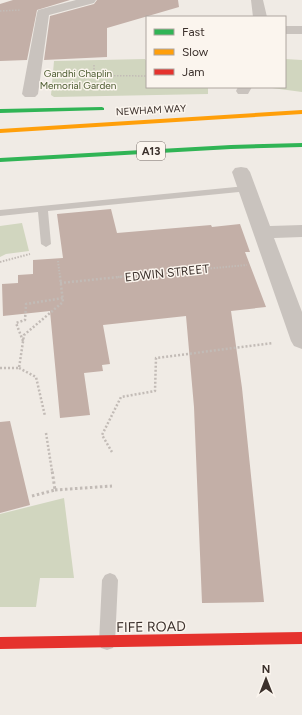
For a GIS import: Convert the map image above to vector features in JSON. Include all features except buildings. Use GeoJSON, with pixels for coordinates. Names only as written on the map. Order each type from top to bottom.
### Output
{"type":"FeatureCollection","features":[{"type":"Feature","properties":{"kind":"main road"},"geometry":{"type":"LineString","coordinates":[[235,107],[285,112]]}},
{"type":"Feature","properties":{"kind":"main road"},"geometry":{"type":"LineString","coordinates":[[0,111],[114,109]]}},
{"type":"Feature","properties":{"kind":"main road","name":"NEWHAM WAY"},"geometry":{"type":"LineString","coordinates":[[0,131],[65,125],[208,119],[285,112],[302,112]]}},
{"type":"Feature","properties":{"kind":"main road","name":"A13"},"geometry":{"type":"LineString","coordinates":[[0,160],[231,147],[302,145]]}},
{"type":"Feature","properties":{"kind":"main road","name":"FIFE ROAD"},"geometry":{"type":"LineString","coordinates":[[0,644],[302,638]]}},
{"type":"Feature","properties":{"kind":"street"},"geometry":{"type":"LineString","coordinates":[[30,94],[43,13],[90,0]]}},
{"type":"Feature","properties":{"kind":"street"},"geometry":{"type":"LineString","coordinates":[[257,0],[260,16]]}},
{"type":"Feature","properties":{"kind":"street"},"geometry":{"type":"LineString","coordinates":[[286,30],[302,30]]}},
{"type":"Feature","properties":{"kind":"street"},"geometry":{"type":"LineString","coordinates":[[244,181],[302,341]]}},
{"type":"Feature","properties":{"kind":"street"},"geometry":{"type":"LineString","coordinates":[[263,232],[302,231]]}},
{"type":"Feature","properties":{"kind":"lane"},"geometry":{"type":"LineString","coordinates":[[0,213],[244,181]]}},
{"type":"Feature","properties":{"kind":"lane"},"geometry":{"type":"LineString","coordinates":[[43,208],[46,244]]}},
{"type":"Feature","properties":{"kind":"lane"},"geometry":{"type":"LineString","coordinates":[[107,642],[110,580]]}},
{"type":"Feature","properties":{"kind":"path"},"geometry":{"type":"LineString","coordinates":[[0,11],[24,10]]}},
{"type":"Feature","properties":{"kind":"path"},"geometry":{"type":"LineString","coordinates":[[94,65],[94,75]]}},
{"type":"Feature","properties":{"kind":"path"},"geometry":{"type":"LineString","coordinates":[[52,75],[146,76]]}},
{"type":"Feature","properties":{"kind":"path"},"geometry":{"type":"LineString","coordinates":[[0,262],[34,253]]}},
{"type":"Feature","properties":{"kind":"path","name":"EDWIN STREET"},"geometry":{"type":"LineString","coordinates":[[62,298],[60,284],[274,263]]}},
{"type":"Feature","properties":{"kind":"path"},"geometry":{"type":"LineString","coordinates":[[19,368],[24,335],[28,334],[63,302],[62,298],[26,304],[25,320],[16,323],[23,341]]}},
{"type":"Feature","properties":{"kind":"path"},"geometry":{"type":"LineString","coordinates":[[112,452],[102,435],[122,396],[155,391],[156,358],[302,341]]}},
{"type":"Feature","properties":{"kind":"path"},"geometry":{"type":"LineString","coordinates":[[0,368],[19,368],[36,378],[45,416]]}},
{"type":"Feature","properties":{"kind":"path"},"geometry":{"type":"LineString","coordinates":[[46,433],[55,490]]}},
{"type":"Feature","properties":{"kind":"path"},"geometry":{"type":"LineString","coordinates":[[32,496],[55,490],[94,486],[112,486]]}},
{"type":"Feature","properties":{"kind":"green space","name":"Gandhi Chaplin Memorial Garden"},"geometry":{"type":"Polygon","coordinates":[[[145,59],[146,88],[208,88],[208,94],[54,97],[51,95],[54,61],[145,59]]]}},
{"type":"Feature","properties":{"kind":"green space"},"geometry":{"type":"Polygon","coordinates":[[[286,59],[302,60],[302,92],[272,88],[286,88],[286,59]]]}},
{"type":"Feature","properties":{"kind":"green space"},"geometry":{"type":"Polygon","coordinates":[[[22,223],[29,251],[6,254],[0,257],[0,226],[22,223]]]}},
{"type":"Feature","properties":{"kind":"green space"},"geometry":{"type":"Polygon","coordinates":[[[64,498],[74,578],[40,578],[36,607],[0,607],[0,514],[64,498]]]}},
{"type":"Feature","properties":{"kind":"traffic: fast"},"geometry":{"type":"LineString","coordinates":[[0,111],[102,109]]}},
{"type":"Feature","properties":{"kind":"traffic: fast"},"geometry":{"type":"LineString","coordinates":[[0,160],[231,147],[302,145]]}},
{"type":"Feature","properties":{"kind":"traffic: slow"},"geometry":{"type":"LineString","coordinates":[[0,131],[302,112]]}},
{"type":"Feature","properties":{"kind":"traffic: jam"},"geometry":{"type":"LineString","coordinates":[[0,643],[302,638]]}}]}
